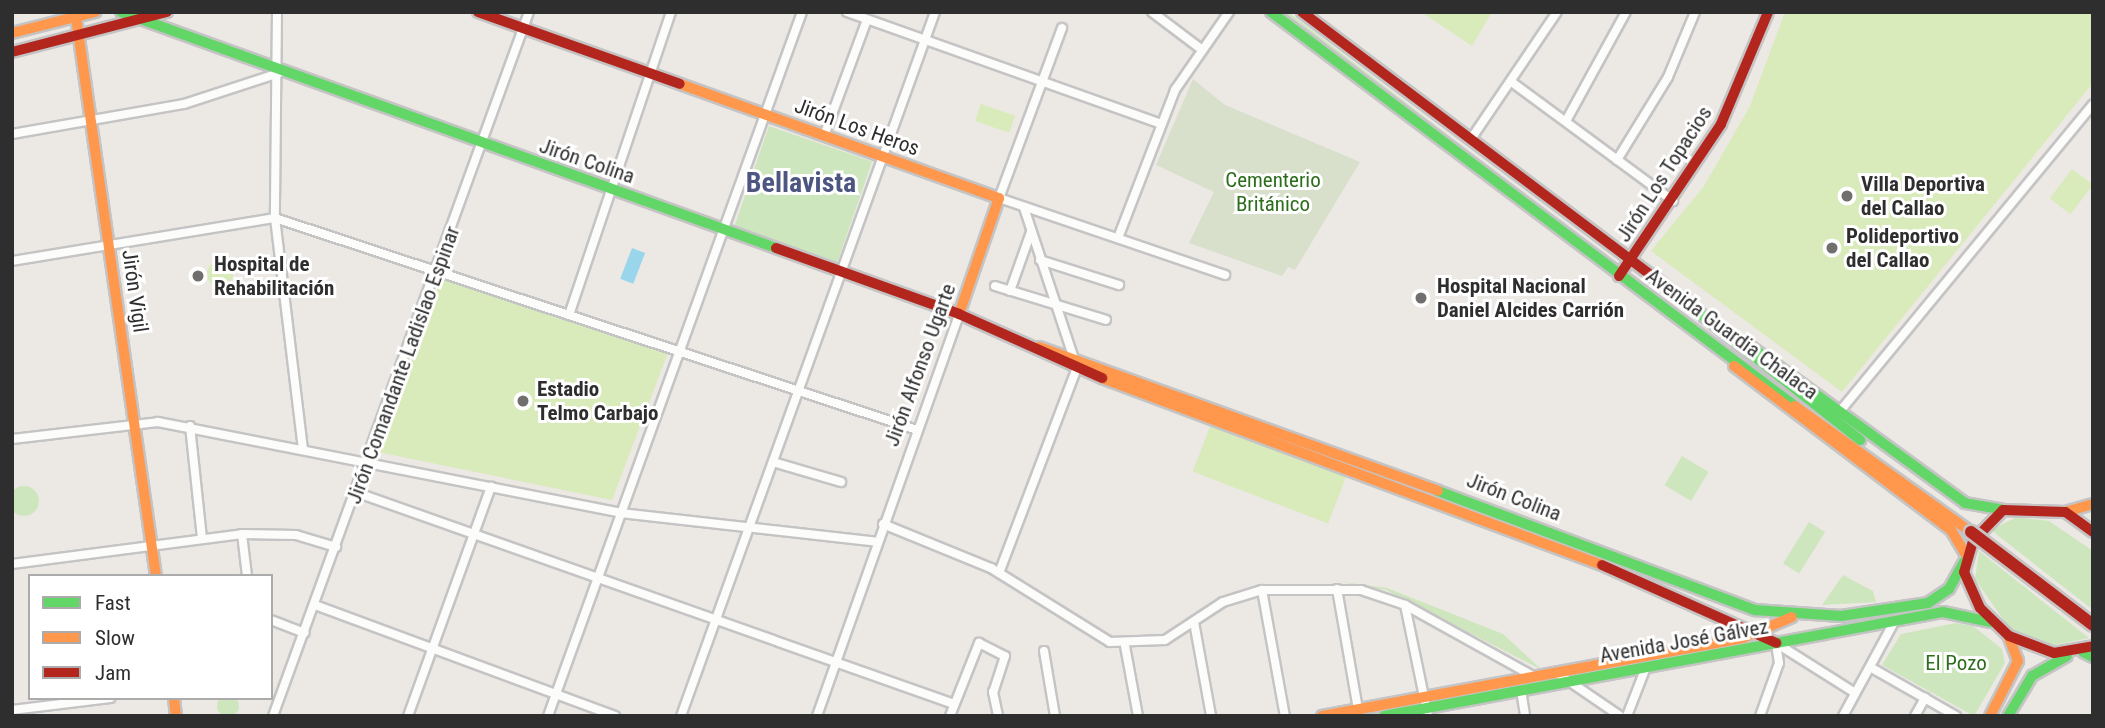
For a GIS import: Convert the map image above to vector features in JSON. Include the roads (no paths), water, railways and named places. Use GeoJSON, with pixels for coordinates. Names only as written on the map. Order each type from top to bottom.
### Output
{"type":"FeatureCollection","features":[{"type":"Feature","properties":{"kind":"main road"},"geometry":{"type":"LineString","coordinates":[[12,33],[95,12]]}},
{"type":"Feature","properties":{"kind":"main road","name":"Jirón Colina"},"geometry":{"type":"LineString","coordinates":[[121,12],[279,73],[959,314],[1039,347],[1077,368],[1131,381]]}},
{"type":"Feature","properties":{"kind":"main road"},"geometry":{"type":"LineString","coordinates":[[12,52],[169,12],[170,31]]}},
{"type":"Feature","properties":{"kind":"main road","name":"Jirón Los Heros"},"geometry":{"type":"LineString","coordinates":[[478,12],[999,198]]}},
{"type":"Feature","properties":{"kind":"main road","name":"Avenida Guardia Chalaca"},"geometry":{"type":"LineString","coordinates":[[1271,12],[1713,347],[1757,369],[1973,529]]}},
{"type":"Feature","properties":{"kind":"main road","name":"Avenida Guardia Chalaca"},"geometry":{"type":"LineString","coordinates":[[1302,12],[1727,332],[1757,369]]}},
{"type":"Feature","properties":{"kind":"main road","name":"Jirón Los Topacios"},"geometry":{"type":"LineString","coordinates":[[1619,276],[1672,201],[1721,124],[1768,12]]}},
{"type":"Feature","properties":{"kind":"main road","name":"Jirón Vigil"},"geometry":{"type":"LineString","coordinates":[[76,15],[156,574]]}},
{"type":"Feature","properties":{"kind":"main road","name":"Jirón Alfonso Ugarte"},"geometry":{"type":"LineString","coordinates":[[959,314],[999,198]]}},
{"type":"Feature","properties":{"kind":"main road"},"geometry":{"type":"LineString","coordinates":[[1727,332],[1840,410],[1965,503],[2003,510],[2065,512],[2093,504]]}},
{"type":"Feature","properties":{"kind":"main road","name":"Jirón Colina"},"geometry":{"type":"LineString","coordinates":[[1039,347],[1071,353],[1131,381],[1724,601],[1799,616],[1928,603],[1949,589],[1965,557],[2003,510]]}},
{"type":"Feature","properties":{"kind":"main road"},"geometry":{"type":"LineString","coordinates":[[1713,347],[1951,530],[1965,557],[1971,596],[1991,622],[2009,636],[2039,650],[2085,652]]}},
{"type":"Feature","properties":{"kind":"main road","name":"Jirón Colina"},"geometry":{"type":"LineString","coordinates":[[1408,484],[1653,584],[1776,643]]}},
{"type":"Feature","properties":{"kind":"main road"},"geometry":{"type":"LineString","coordinates":[[2065,512],[2093,532]]}},
{"type":"Feature","properties":{"kind":"main road"},"geometry":{"type":"LineString","coordinates":[[1973,529],[2093,615]]}},
{"type":"Feature","properties":{"kind":"main road"},"geometry":{"type":"LineString","coordinates":[[1973,529],[2093,625]]}},
{"type":"Feature","properties":{"kind":"main road","name":"Avenida José Gálvez"},"geometry":{"type":"LineString","coordinates":[[1384,716],[1535,677],[1776,643],[1957,611],[1991,622]]}},
{"type":"Feature","properties":{"kind":"main road"},"geometry":{"type":"LineString","coordinates":[[1799,616],[1819,625],[1812,637]]}},
{"type":"Feature","properties":{"kind":"main road","name":"Avenida José Gálvez"},"geometry":{"type":"LineString","coordinates":[[1322,716],[1359,709],[1425,707],[1521,691],[1759,633],[1799,616]]}},
{"type":"Feature","properties":{"kind":"main road"},"geometry":{"type":"LineString","coordinates":[[1990,716],[2018,661],[2009,636]]}},
{"type":"Feature","properties":{"kind":"main road"},"geometry":{"type":"LineString","coordinates":[[2008,716],[2032,676],[2085,652]]}},
{"type":"Feature","properties":{"kind":"street"},"geometry":{"type":"LineString","coordinates":[[277,12],[279,73],[275,218],[303,448]]}},
{"type":"Feature","properties":{"kind":"street","name":"Jirón Comandante Ladislao Espinar"},"geometry":{"type":"LineString","coordinates":[[273,716],[484,145],[530,12]]}},
{"type":"Feature","properties":{"kind":"street"},"geometry":{"type":"LineString","coordinates":[[569,315],[671,12]]}},
{"type":"Feature","properties":{"kind":"street"},"geometry":{"type":"LineString","coordinates":[[548,716],[802,12]]}},
{"type":"Feature","properties":{"kind":"street"},"geometry":{"type":"LineString","coordinates":[[847,12],[1161,124]]}},
{"type":"Feature","properties":{"kind":"street"},"geometry":{"type":"LineString","coordinates":[[681,716],[935,12]]}},
{"type":"Feature","properties":{"kind":"street"},"geometry":{"type":"LineString","coordinates":[[1152,12],[1201,49]]}},
{"type":"Feature","properties":{"kind":"street"},"geometry":{"type":"LineString","coordinates":[[1118,239],[1161,124],[1201,49],[1229,12]]}},
{"type":"Feature","properties":{"kind":"street"},"geometry":{"type":"LineString","coordinates":[[1471,139],[1513,83],[1557,12]]}},
{"type":"Feature","properties":{"kind":"street"},"geometry":{"type":"LineString","coordinates":[[1566,121],[1626,12]]}},
{"type":"Feature","properties":{"kind":"street"},"geometry":{"type":"LineString","coordinates":[[1617,160],[1668,77],[1695,12]]}},
{"type":"Feature","properties":{"kind":"street"},"geometry":{"type":"LineString","coordinates":[[824,136],[867,20]]}},
{"type":"Feature","properties":{"kind":"street","name":"Jirón Alfonso Ugarte"},"geometry":{"type":"LineString","coordinates":[[999,198],[1062,28]]}},
{"type":"Feature","properties":{"kind":"street"},"geometry":{"type":"LineString","coordinates":[[12,134],[184,104],[279,73]]}},
{"type":"Feature","properties":{"kind":"street"},"geometry":{"type":"LineString","coordinates":[[1513,83],[1672,201]]}},
{"type":"Feature","properties":{"kind":"street"},"geometry":{"type":"LineString","coordinates":[[1840,410],[2093,104]]}},
{"type":"Feature","properties":{"kind":"street","name":"Jirón Los Heros"},"geometry":{"type":"LineString","coordinates":[[999,198],[1225,275]]}},
{"type":"Feature","properties":{"kind":"street"},"geometry":{"type":"LineString","coordinates":[[999,573],[1077,368],[1024,208]]}},
{"type":"Feature","properties":{"kind":"street"},"geometry":{"type":"LineString","coordinates":[[12,261],[275,218],[917,430]]}},
{"type":"Feature","properties":{"kind":"street"},"geometry":{"type":"LineString","coordinates":[[1010,291],[1031,232]]}},
{"type":"Feature","properties":{"kind":"street"},"geometry":{"type":"LineString","coordinates":[[1040,260],[1119,285]]}},
{"type":"Feature","properties":{"kind":"street"},"geometry":{"type":"LineString","coordinates":[[995,286],[1106,320]]}},
{"type":"Feature","properties":{"kind":"street","name":"Jirón Alfonso Ugarte"},"geometry":{"type":"LineString","coordinates":[[817,716],[959,314]]}},
{"type":"Feature","properties":{"kind":"street"},"geometry":{"type":"LineString","coordinates":[[12,439],[134,422],[190,426],[620,513],[750,525],[877,542]]}},
{"type":"Feature","properties":{"kind":"street"},"geometry":{"type":"LineString","coordinates":[[190,426],[202,538]]}},
{"type":"Feature","properties":{"kind":"street"},"geometry":{"type":"LineString","coordinates":[[773,462],[841,482]]}},
{"type":"Feature","properties":{"kind":"street"},"geometry":{"type":"LineString","coordinates":[[408,716],[491,487]]}},
{"type":"Feature","properties":{"kind":"street"},"geometry":{"type":"LineString","coordinates":[[355,492],[954,704]]}},
{"type":"Feature","properties":{"kind":"street"},"geometry":{"type":"LineString","coordinates":[[883,524],[999,573],[1083,628],[1125,646],[1165,640],[1234,597],[1262,590],[1337,589],[1405,605],[1535,677]]}},
{"type":"Feature","properties":{"kind":"street"},"geometry":{"type":"LineString","coordinates":[[12,564],[242,534],[296,534],[335,547]]}},
{"type":"Feature","properties":{"kind":"street"},"geometry":{"type":"LineString","coordinates":[[242,534],[247,574]]}},
{"type":"Feature","properties":{"kind":"street"},"geometry":{"type":"LineString","coordinates":[[1337,589],[1359,709]]}},
{"type":"Feature","properties":{"kind":"street"},"geometry":{"type":"LineString","coordinates":[[1262,590],[1285,716]]}},
{"type":"Feature","properties":{"kind":"street"},"geometry":{"type":"LineString","coordinates":[[1405,605],[1425,707]]}},
{"type":"Feature","properties":{"kind":"street"},"geometry":{"type":"LineString","coordinates":[[315,606],[615,716]]}},
{"type":"Feature","properties":{"kind":"street"},"geometry":{"type":"LineString","coordinates":[[273,621],[305,633]]}},
{"type":"Feature","properties":{"kind":"street"},"geometry":{"type":"LineString","coordinates":[[1194,622],[1211,716]]}},
{"type":"Feature","properties":{"kind":"street"},"geometry":{"type":"LineString","coordinates":[[1843,716],[1894,622]]}},
{"type":"Feature","properties":{"kind":"street"},"geometry":{"type":"LineString","coordinates":[[950,716],[977,643],[1005,656],[993,692],[998,716]]}},
{"type":"Feature","properties":{"kind":"street"},"geometry":{"type":"LineString","coordinates":[[1776,643],[1855,693]]}},
{"type":"Feature","properties":{"kind":"street"},"geometry":{"type":"LineString","coordinates":[[1760,716],[1779,663],[1776,643]]}},
{"type":"Feature","properties":{"kind":"street"},"geometry":{"type":"LineString","coordinates":[[1125,646],[1138,716]]}},
{"type":"Feature","properties":{"kind":"street"},"geometry":{"type":"LineString","coordinates":[[1044,651],[1055,716]]}},
{"type":"Feature","properties":{"kind":"street"},"geometry":{"type":"LineString","coordinates":[[1627,716],[1645,662]]}},
{"type":"Feature","properties":{"kind":"street"},"geometry":{"type":"LineString","coordinates":[[1870,667],[1956,716]]}},
{"type":"Feature","properties":{"kind":"street"},"geometry":{"type":"LineString","coordinates":[[1557,673],[1620,716]]}},
{"type":"Feature","properties":{"kind":"street"},"geometry":{"type":"LineString","coordinates":[[1521,691],[1525,716]]}},
{"type":"Feature","properties":{"kind":"street"},"geometry":{"type":"LineString","coordinates":[[1915,716],[1925,698]]}},
{"type":"Feature","properties":{"kind":"street"},"geometry":{"type":"LineString","coordinates":[[12,710],[94,700]]}},
{"type":"Feature","properties":{"kind":"water"},"geometry":{"type":"Polygon","coordinates":[[[632,248],[645,253],[633,284],[620,279],[632,248]]]}},
{"type":"Feature","properties":{"kind":"place","name":"Villa Deportiva del Callao"},"geometry":{"type":"Point","coordinates":[1847,196]}},
{"type":"Feature","properties":{"kind":"place","name":"Polideportivo del Callao"},"geometry":{"type":"Point","coordinates":[1832,248]}},
{"type":"Feature","properties":{"kind":"place","name":"Hospital de Rehabilitación"},"geometry":{"type":"Point","coordinates":[198,276]}},
{"type":"Feature","properties":{"kind":"place","name":"Hospital Nacional Daniel Alcides Carrión"},"geometry":{"type":"Point","coordinates":[1421,298]}},
{"type":"Feature","properties":{"kind":"place","name":"Estadio Telmo Carbajo"},"geometry":{"type":"Point","coordinates":[523,401]}},
{"type":"Feature","properties":{"kind":"district","name":"Bellavista"},"geometry":{"type":"Point","coordinates":[801,183]}},
{"type":"Feature","properties":{"kind":"park label","name":"Cementerio Británico"},"geometry":{"type":"Point","coordinates":[1273,192]}},
{"type":"Feature","properties":{"kind":"park label","name":"El Pozo"},"geometry":{"type":"Point","coordinates":[1956,663]}}]}
